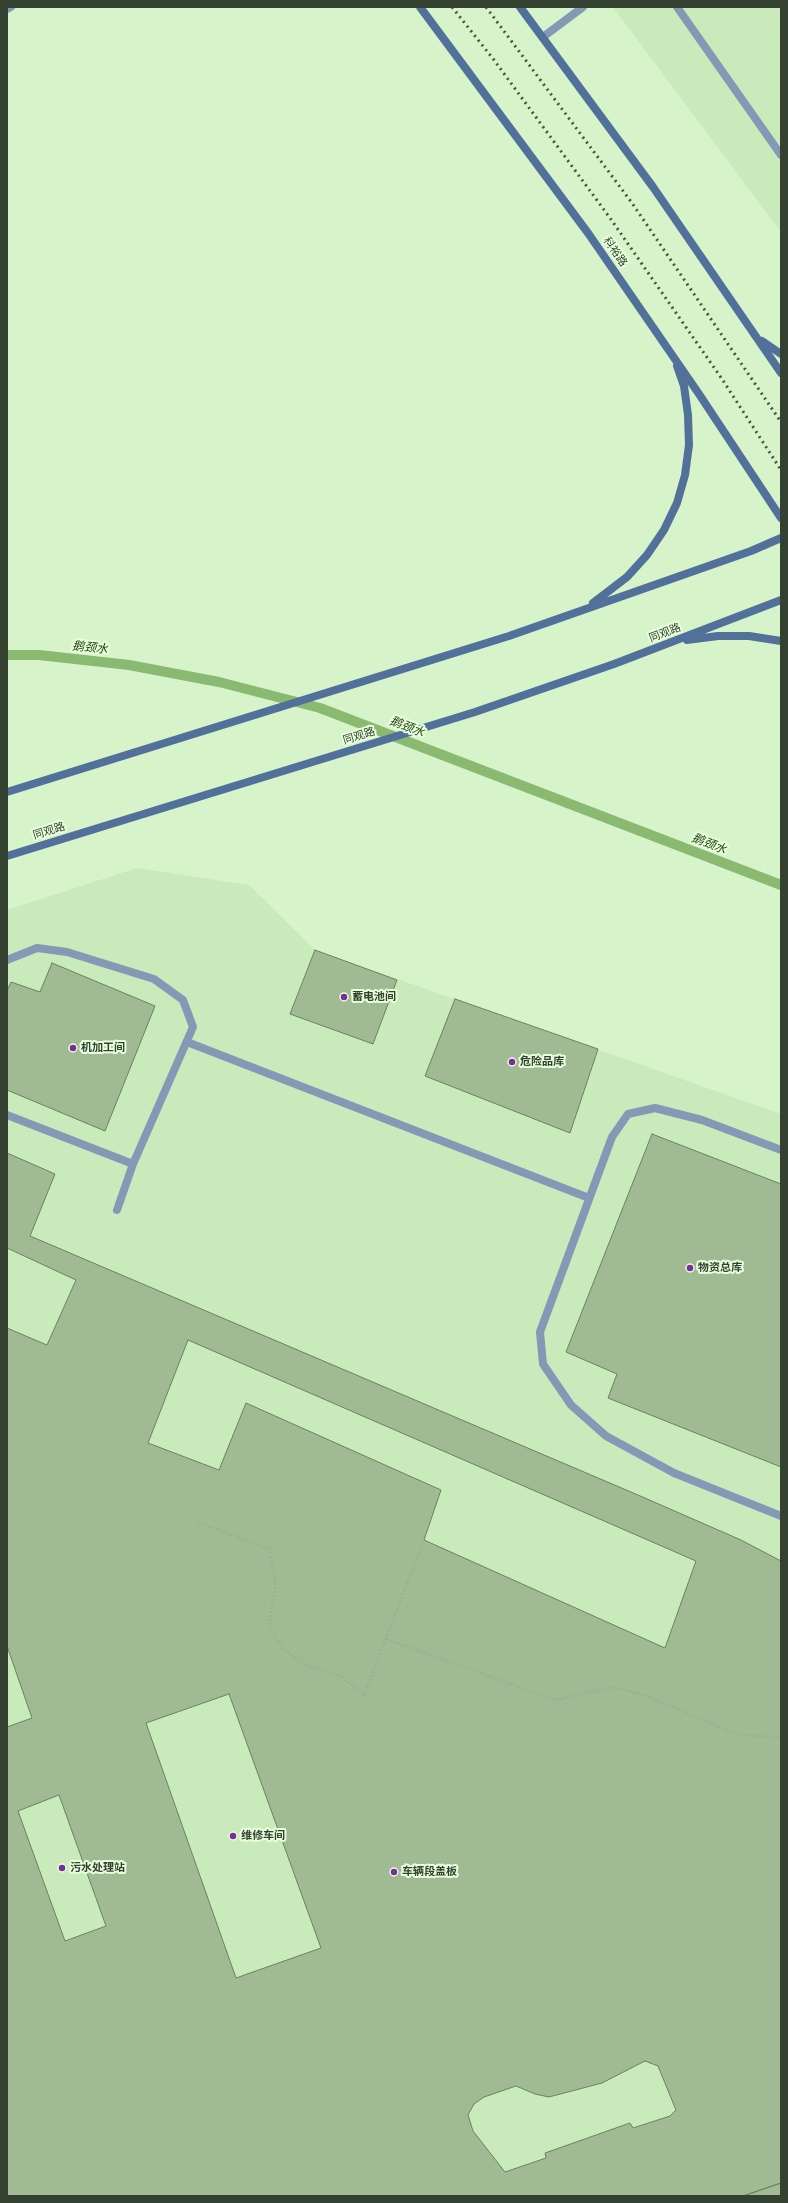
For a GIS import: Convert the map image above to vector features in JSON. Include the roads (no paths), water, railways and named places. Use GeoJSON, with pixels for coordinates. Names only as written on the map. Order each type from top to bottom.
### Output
{"type":"FeatureCollection","features":[{"type":"Feature","properties":{"kind":"street","name":"科裕路"},"geometry":{"type":"LineString","coordinates":[[420,7],[583,227],[674,357],[781,518]]}},
{"type":"Feature","properties":{"kind":"street"},"geometry":{"type":"LineString","coordinates":[[520,7],[653,187],[781,373]]}},
{"type":"Feature","properties":{"kind":"street"},"geometry":{"type":"LineString","coordinates":[[757,338],[781,354]]}},
{"type":"Feature","properties":{"kind":"street"},"geometry":{"type":"LineString","coordinates":[[578,612],[604,596],[627,577],[642,560],[664,530],[677,503],[685,475],[689,438],[688,415],[684,386],[674,357]]}},
{"type":"Feature","properties":{"kind":"street"},"geometry":{"type":"LineString","coordinates":[[7,792],[509,636],[751,551],[781,538]]}},
{"type":"Feature","properties":{"kind":"street","name":"同观路"},"geometry":{"type":"LineString","coordinates":[[7,856],[474,712],[614,664],[781,600]]}},
{"type":"Feature","properties":{"kind":"street"},"geometry":{"type":"LineString","coordinates":[[657,648],[687,640],[718,636],[749,636],[781,641]]}},
{"type":"Feature","properties":{"kind":"lane"},"geometry":{"type":"LineString","coordinates":[[7,9],[11,7]]}},
{"type":"Feature","properties":{"kind":"lane"},"geometry":{"type":"LineString","coordinates":[[543,37],[583,7]]}},
{"type":"Feature","properties":{"kind":"lane"},"geometry":{"type":"LineString","coordinates":[[677,7],[781,155]]}},
{"type":"Feature","properties":{"kind":"lane"},"geometry":{"type":"LineString","coordinates":[[7,960],[37,948],[67,952],[154,979],[182,1000],[194,1027],[133,1164],[117,1210]]}},
{"type":"Feature","properties":{"kind":"lane"},"geometry":{"type":"LineString","coordinates":[[187,1042],[589,1198]]}},
{"type":"Feature","properties":{"kind":"lane"},"geometry":{"type":"LineString","coordinates":[[781,1150],[702,1120],[655,1108],[628,1114],[612,1137],[540,1332],[543,1364],[571,1405],[606,1436],[674,1473],[781,1516]]}},
{"type":"Feature","properties":{"kind":"lane"},"geometry":{"type":"LineString","coordinates":[[7,1115],[133,1164]]}},
{"type":"Feature","properties":{"kind":"waterway","name":"鹅颈水"},"geometry":{"type":"LineString","coordinates":[[7,655],[39,655],[129,665],[219,682],[320,708],[781,885]]}},
{"type":"Feature","properties":{"kind":"railway"},"geometry":{"type":"LineString","coordinates":[[452,7],[494,60],[610,218],[722,379],[781,470]]}},
{"type":"Feature","properties":{"kind":"railway"},"geometry":{"type":"LineString","coordinates":[[486,7],[632,203],[781,422]]}},
{"type":"Feature","properties":{"kind":"place","name":"蓄电池间"},"geometry":{"type":"Point","coordinates":[344,997]}},
{"type":"Feature","properties":{"kind":"place","name":"机加工间"},"geometry":{"type":"Point","coordinates":[73,1048]}},
{"type":"Feature","properties":{"kind":"place","name":"危险品库"},"geometry":{"type":"Point","coordinates":[512,1062]}},
{"type":"Feature","properties":{"kind":"place","name":"物资总库"},"geometry":{"type":"Point","coordinates":[690,1268]}},
{"type":"Feature","properties":{"kind":"place","name":"维修车间"},"geometry":{"type":"Point","coordinates":[233,1836]}},
{"type":"Feature","properties":{"kind":"place","name":"污水处理站"},"geometry":{"type":"Point","coordinates":[62,1868]}},
{"type":"Feature","properties":{"kind":"place","name":"车辆段盖板"},"geometry":{"type":"Point","coordinates":[394,1872]}}]}
